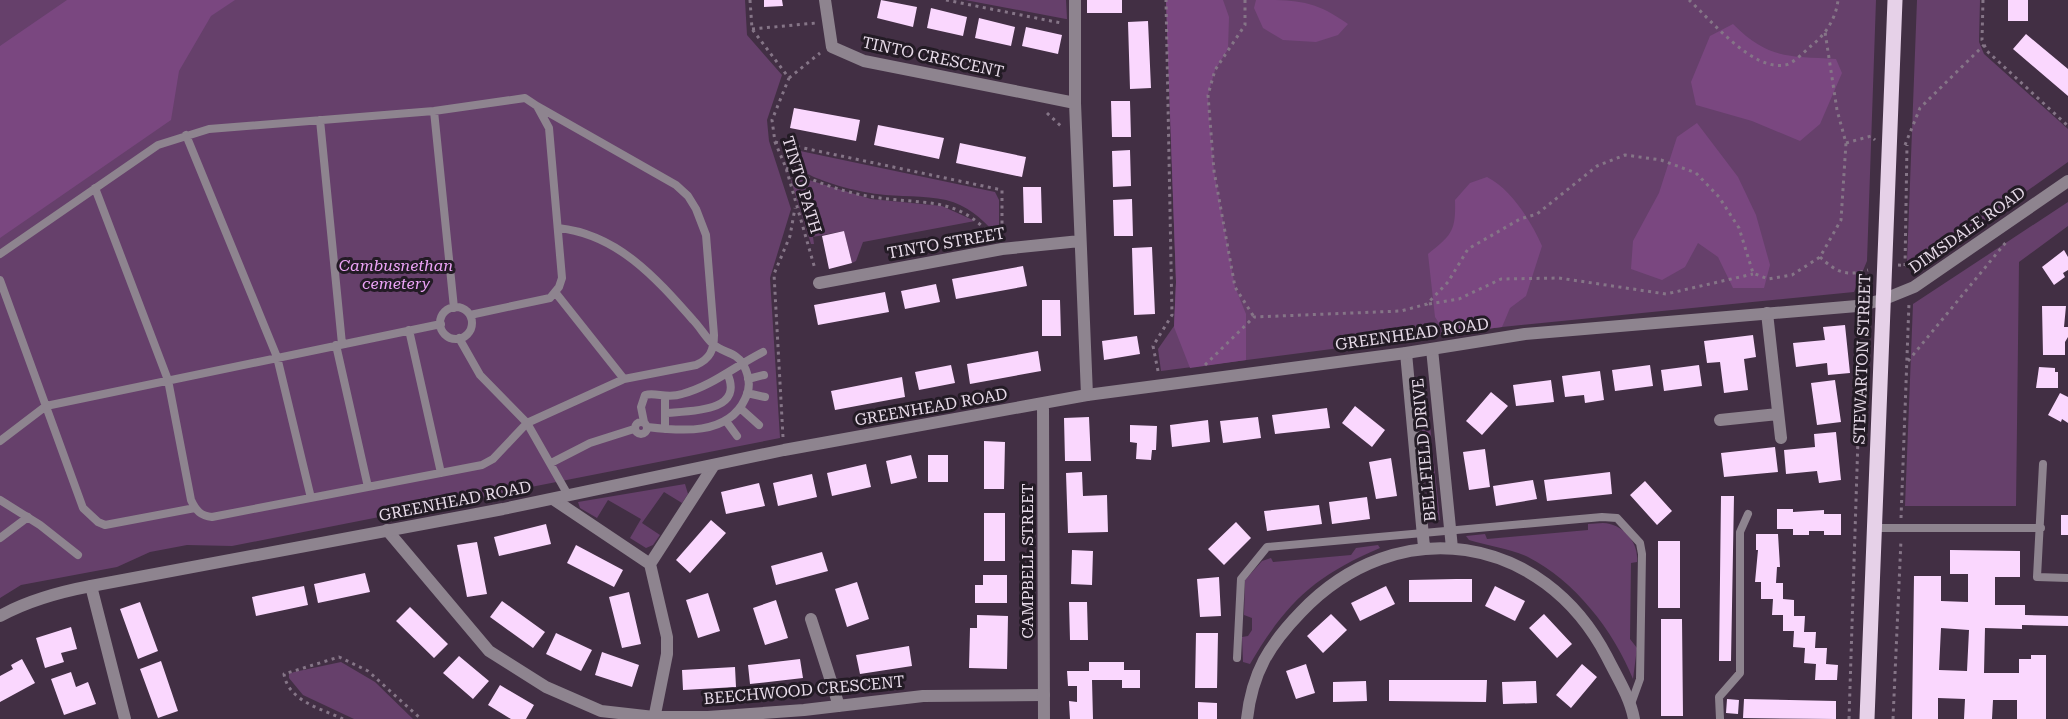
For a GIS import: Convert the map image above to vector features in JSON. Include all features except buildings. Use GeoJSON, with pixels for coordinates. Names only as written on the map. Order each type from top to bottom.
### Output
{"type":"FeatureCollection","features":[{"type":"Feature","properties":{"kind":"main road","name":"STEWARTON STREET"},"geometry":{"type":"LineString","coordinates":[[1867,719],[1895,0]]}},
{"type":"Feature","properties":{"kind":"street"},"geometry":{"type":"LineString","coordinates":[[825,0],[832,46]]}},
{"type":"Feature","properties":{"kind":"street"},"geometry":{"type":"LineString","coordinates":[[1075,0],[1075,103],[1087,395]]}},
{"type":"Feature","properties":{"kind":"street","name":"TINTO CRESCENT"},"geometry":{"type":"LineString","coordinates":[[832,46],[864,61],[1075,103]]}},
{"type":"Feature","properties":{"kind":"street","name":"DIMSDALE ROAD"},"geometry":{"type":"LineString","coordinates":[[1882,300],[1914,287],[2068,181]]}},
{"type":"Feature","properties":{"kind":"street","name":"TINTO STREET"},"geometry":{"type":"LineString","coordinates":[[819,283],[1002,249],[1080,241]]}},
{"type":"Feature","properties":{"kind":"street","name":"GREENHEAD ROAD"},"geometry":{"type":"LineString","coordinates":[[0,616],[22,604],[51,594],[553,499],[784,450],[1087,395],[1406,353],[1525,334],[1857,306],[1882,300]]}},
{"type":"Feature","properties":{"kind":"street"},"geometry":{"type":"LineString","coordinates":[[1767,313],[1781,438]]}},
{"type":"Feature","properties":{"kind":"street","name":"BELLFIELD DRIVE"},"geometry":{"type":"LineString","coordinates":[[1432,349],[1448,532],[1452,548]]}},
{"type":"Feature","properties":{"kind":"street","name":"BELLFIELD DRIVE"},"geometry":{"type":"LineString","coordinates":[[1406,353],[1424,547]]}},
{"type":"Feature","properties":{"kind":"street","name":"CAMPBELL STREET"},"geometry":{"type":"LineString","coordinates":[[1043,403],[1044,719]]}},
{"type":"Feature","properties":{"kind":"street"},"geometry":{"type":"LineString","coordinates":[[1719,420],[1778,414]]}},
{"type":"Feature","properties":{"kind":"street"},"geometry":{"type":"LineString","coordinates":[[650,564],[714,465]]}},
{"type":"Feature","properties":{"kind":"street"},"geometry":{"type":"LineString","coordinates":[[553,499],[650,564],[667,645],[654,718]]}},
{"type":"Feature","properties":{"kind":"street","name":"BEECHWOOD CRESCENT"},"geometry":{"type":"LineString","coordinates":[[387,530],[489,651],[571,700],[602,711],[654,718],[708,717],[923,696],[1044,695]]}},
{"type":"Feature","properties":{"kind":"street"},"geometry":{"type":"LineString","coordinates":[[1247,719],[1250,692],[1264,658],[1285,628],[1318,594],[1360,568],[1398,553],[1424,547],[1452,548],[1506,561],[1533,574],[1572,606],[1595,635],[1631,704],[1634,719]]}},
{"type":"Feature","properties":{"kind":"street"},"geometry":{"type":"LineString","coordinates":[[92,586],[125,719]]}},
{"type":"Feature","properties":{"kind":"street"},"geometry":{"type":"LineString","coordinates":[[811,620],[839,706]]}},
{"type":"Feature","properties":{"kind":"lane"},"geometry":{"type":"LineString","coordinates":[[0,254],[95,188],[158,145],[186,135],[209,129],[434,111],[525,98],[676,185],[687,196],[696,209],[706,235],[714,345],[706,360],[696,365],[624,379],[527,423],[493,459],[483,465],[212,517],[204,516],[195,508],[168,380],[95,188]]}},
{"type":"Feature","properties":{"kind":"lane"},"geometry":{"type":"LineString","coordinates":[[470,315],[550,298],[562,278],[549,128],[537,106]]}},
{"type":"Feature","properties":{"kind":"lane"},"geometry":{"type":"LineString","coordinates":[[434,111],[454,308]]}},
{"type":"Feature","properties":{"kind":"lane"},"geometry":{"type":"LineString","coordinates":[[320,120],[339,344],[368,487]]}},
{"type":"Feature","properties":{"kind":"lane"},"geometry":{"type":"LineString","coordinates":[[186,135],[277,357],[311,498]]}},
{"type":"Feature","properties":{"kind":"lane"},"geometry":{"type":"LineString","coordinates":[[551,463],[590,443],[634,429],[639,421],[665,429],[696,429],[726,421],[740,408],[747,393],[748,379],[742,362],[733,354],[714,345],[673,297],[643,267],[600,237],[580,230],[558,228]]}},
{"type":"Feature","properties":{"kind":"lane"},"geometry":{"type":"LineString","coordinates":[[0,280],[83,508],[98,522],[105,525],[195,508]]}},
{"type":"Feature","properties":{"kind":"lane"},"geometry":{"type":"LineString","coordinates":[[555,292],[624,379]]}},
{"type":"Feature","properties":{"kind":"lane"},"geometry":{"type":"LineString","coordinates":[[459,338],[471,329],[470,315],[464,309],[454,308],[444,313],[441,324],[445,334],[459,338],[480,375],[527,423],[568,495]]}},
{"type":"Feature","properties":{"kind":"lane"},"geometry":{"type":"LineString","coordinates":[[0,441],[46,406],[441,324]]}},
{"type":"Feature","properties":{"kind":"lane"},"geometry":{"type":"LineString","coordinates":[[409,330],[441,473]]}},
{"type":"Feature","properties":{"kind":"lane"},"geometry":{"type":"LineString","coordinates":[[646,424],[640,407],[645,395],[651,393],[665,398],[701,389],[742,362],[763,352]]}},
{"type":"Feature","properties":{"kind":"lane"},"geometry":{"type":"LineString","coordinates":[[665,413],[700,411],[717,406],[726,398],[731,386],[727,373]]}},
{"type":"Feature","properties":{"kind":"lane"},"geometry":{"type":"LineString","coordinates":[[748,379],[764,375]]}},
{"type":"Feature","properties":{"kind":"lane"},"geometry":{"type":"LineString","coordinates":[[747,393],[765,397]]}},
{"type":"Feature","properties":{"kind":"lane"},"geometry":{"type":"LineString","coordinates":[[665,398],[665,429]]}},
{"type":"Feature","properties":{"kind":"lane"},"geometry":{"type":"LineString","coordinates":[[740,408],[759,425]]}},
{"type":"Feature","properties":{"kind":"lane"},"geometry":{"type":"LineString","coordinates":[[726,421],[737,436]]}},
{"type":"Feature","properties":{"kind":"lane"},"geometry":{"type":"LineString","coordinates":[[2043,464],[2037,577],[2068,578]]}},
{"type":"Feature","properties":{"kind":"lane"},"geometry":{"type":"LineString","coordinates":[[0,500],[28,517],[78,555]]}},
{"type":"Feature","properties":{"kind":"lane"},"geometry":{"type":"LineString","coordinates":[[1720,719],[1719,697],[1740,673],[1740,532],[1748,514]]}},
{"type":"Feature","properties":{"kind":"lane"},"geometry":{"type":"LineString","coordinates":[[0,538],[28,517]]}},
{"type":"Feature","properties":{"kind":"lane"},"geometry":{"type":"LineString","coordinates":[[1237,658],[1241,579],[1267,547],[1602,517],[1617,518],[1632,531],[1640,543],[1642,554],[1640,679],[1631,704]]}},
{"type":"Feature","properties":{"kind":"lane"},"geometry":{"type":"LineString","coordinates":[[1875,528],[2041,528]]}},
{"type":"Feature","properties":{"kind":"path"},"geometry":{"type":"LineString","coordinates":[[750,0],[752,29],[789,78],[816,54],[832,46]]}},
{"type":"Feature","properties":{"kind":"path"},"geometry":{"type":"LineString","coordinates":[[946,0],[1075,25]]}},
{"type":"Feature","properties":{"kind":"path"},"geometry":{"type":"LineString","coordinates":[[1160,385],[1153,346],[1172,315],[1166,0]]}},
{"type":"Feature","properties":{"kind":"path"},"geometry":{"type":"LineString","coordinates":[[1245,0],[1245,25],[1215,70],[1208,95],[1214,171],[1235,287],[1254,317]]}},
{"type":"Feature","properties":{"kind":"path"},"geometry":{"type":"LineString","coordinates":[[1689,0],[1735,44],[1764,64],[1787,65],[1825,32],[1834,15],[1838,0]]}},
{"type":"Feature","properties":{"kind":"path"},"geometry":{"type":"LineString","coordinates":[[1983,0],[1984,45],[1987,51],[2068,126]]}},
{"type":"Feature","properties":{"kind":"path"},"geometry":{"type":"LineString","coordinates":[[752,29],[827,21]]}},
{"type":"Feature","properties":{"kind":"path"},"geometry":{"type":"LineString","coordinates":[[1194,381],[1211,356],[1254,317],[1401,311],[1459,299],[1501,279],[1559,278],[1666,294],[1753,273],[1768,279],[1792,275],[1820,257],[1841,220],[1846,143],[1836,110],[1825,32]]}},
{"type":"Feature","properties":{"kind":"path"},"geometry":{"type":"LineString","coordinates":[[1905,266],[1907,145],[1920,108],[1984,45]]}},
{"type":"Feature","properties":{"kind":"path","name":"TINTO PATH"},"geometry":{"type":"LineString","coordinates":[[789,78],[772,120],[775,142],[786,168],[819,283]]}},
{"type":"Feature","properties":{"kind":"path"},"geometry":{"type":"LineString","coordinates":[[1027,93],[1077,140]]}},
{"type":"Feature","properties":{"kind":"path"},"geometry":{"type":"LineString","coordinates":[[1846,143],[1871,136]]}},
{"type":"Feature","properties":{"kind":"path"},"geometry":{"type":"LineString","coordinates":[[775,142],[1002,190],[1002,249]]}},
{"type":"Feature","properties":{"kind":"path"},"geometry":{"type":"LineString","coordinates":[[1891,146],[1907,145]]}},
{"type":"Feature","properties":{"kind":"path"},"geometry":{"type":"LineString","coordinates":[[1427,304],[1448,282],[1468,249],[1520,219],[1537,214],[1597,166],[1625,154],[1661,160],[1696,173],[1719,197],[1739,228],[1753,273]]}},
{"type":"Feature","properties":{"kind":"path"},"geometry":{"type":"LineString","coordinates":[[786,168],[822,183],[872,197],[943,204],[954,208],[980,222],[1002,249]]}},
{"type":"Feature","properties":{"kind":"path"},"geometry":{"type":"LineString","coordinates":[[784,450],[774,274],[790,236],[796,206]]}},
{"type":"Feature","properties":{"kind":"path"},"geometry":{"type":"LineString","coordinates":[[1907,362],[2012,235]]}},
{"type":"Feature","properties":{"kind":"path"},"geometry":{"type":"LineString","coordinates":[[1893,719],[1909,303],[1914,287],[1914,266]]}},
{"type":"Feature","properties":{"kind":"path"},"geometry":{"type":"LineString","coordinates":[[1848,719],[1860,376],[1857,306],[1859,273]]}},
{"type":"Feature","properties":{"kind":"path"},"geometry":{"type":"LineString","coordinates":[[343,719],[299,699],[285,683],[284,674],[339,657],[368,671],[421,719]]}},
{"type":"Feature","properties":{"kind":"green space","name":"Cambusnethan cemetery"},"geometry":{"type":"Polygon","coordinates":[[[0,0],[745,0],[747,35],[782,75],[767,120],[769,141],[791,209],[770,278],[780,438],[232,546],[187,545],[150,552],[117,567],[21,585],[0,598],[0,0]]]}},
{"type":"Feature","properties":{"kind":"green space"},"geometry":{"type":"Polygon","coordinates":[[[965,0],[1066,0],[1067,19],[1066,19],[965,0]]]}},
{"type":"Feature","properties":{"kind":"green space"},"geometry":{"type":"Polygon","coordinates":[[[1166,0],[1876,0],[1867,261],[1854,292],[1502,327],[1161,371],[1158,349],[1174,326],[1176,282],[1166,0]]]}},
{"type":"Feature","properties":{"kind":"green space"},"geometry":{"type":"Polygon","coordinates":[[[1917,0],[1980,0],[1979,42],[1984,54],[2068,129],[2068,162],[1929,260],[1914,266],[1907,262],[1917,0]]]}},
{"type":"Feature","properties":{"kind":"green space"},"geometry":{"type":"Polygon","coordinates":[[[786,148],[995,192],[999,200],[999,234],[973,213],[954,202],[929,197],[866,192],[839,186],[809,175],[788,160],[783,151],[786,148]]]}},
{"type":"Feature","properties":{"kind":"green space"},"geometry":{"type":"Polygon","coordinates":[[[796,176],[871,199],[942,206],[975,221],[863,242],[856,261],[852,263],[844,231],[813,237],[814,244],[811,244],[791,181],[796,176]]]}},
{"type":"Feature","properties":{"kind":"green space"},"geometry":{"type":"Polygon","coordinates":[[[2068,202],[2068,226],[2019,262],[2016,506],[1905,506],[1913,304],[2068,202]]]}},
{"type":"Feature","properties":{"kind":"green space"},"geometry":{"type":"Polygon","coordinates":[[[1426,387],[1440,520],[1431,521],[1418,388],[1426,387]]]}},
{"type":"Feature","properties":{"kind":"green space"},"geometry":{"type":"Polygon","coordinates":[[[685,484],[688,494],[682,503],[664,492],[642,523],[660,535],[653,545],[646,548],[630,538],[641,519],[608,500],[597,518],[580,508],[578,502],[685,484]]]}},
{"type":"Feature","properties":{"kind":"green space"},"geometry":{"type":"Polygon","coordinates":[[[1603,523],[1617,527],[1628,535],[1637,555],[1637,562],[1631,563],[1630,639],[1637,648],[1633,679],[1604,625],[1561,579],[1528,557],[1469,540],[1466,536],[1485,534],[1487,539],[1588,530],[1588,524],[1603,523]]]}},
{"type":"Feature","properties":{"kind":"green space"},"geometry":{"type":"Polygon","coordinates":[[[1378,545],[1380,548],[1337,569],[1304,594],[1276,624],[1250,664],[1243,662],[1242,637],[1248,636],[1252,630],[1252,618],[1244,615],[1245,580],[1262,561],[1271,558],[1273,562],[1351,555],[1356,548],[1378,545]]]}},
{"type":"Feature","properties":{"kind":"green space"},"geometry":{"type":"Polygon","coordinates":[[[341,662],[375,682],[413,719],[354,719],[303,695],[289,678],[289,674],[294,672],[341,662]]]}},
{"type":"Feature","properties":{"kind":"shaded area"},"geometry":{"type":"Polygon","coordinates":[[[67,0],[235,0],[211,16],[179,71],[171,120],[0,238],[0,46],[67,0]]]}},
{"type":"Feature","properties":{"kind":"shaded area"},"geometry":{"type":"Polygon","coordinates":[[[1166,0],[1223,0],[1229,17],[1228,49],[1215,70],[1208,95],[1209,116],[1214,171],[1235,287],[1246,314],[1246,360],[1190,368],[1174,327],[1176,282],[1166,0]]]}},
{"type":"Feature","properties":{"kind":"shaded area"},"geometry":{"type":"Polygon","coordinates":[[[1256,0],[1305,3],[1325,10],[1348,24],[1338,35],[1316,42],[1283,40],[1263,28],[1254,8],[1256,0]]]}},
{"type":"Feature","properties":{"kind":"shaded area"},"geometry":{"type":"Polygon","coordinates":[[[1733,24],[1758,44],[1780,54],[1836,59],[1842,73],[1820,124],[1800,141],[1752,121],[1696,105],[1691,82],[1710,36],[1733,24]]]}},
{"type":"Feature","properties":{"kind":"shaded area"},"geometry":{"type":"Polygon","coordinates":[[[1697,123],[1738,177],[1756,215],[1770,265],[1764,288],[1733,288],[1718,257],[1698,243],[1685,267],[1662,280],[1631,269],[1633,241],[1659,193],[1677,137],[1697,123]]]}},
{"type":"Feature","properties":{"kind":"shaded area"},"geometry":{"type":"Polygon","coordinates":[[[1487,177],[1496,182],[1512,198],[1532,226],[1542,246],[1526,296],[1510,308],[1502,327],[1446,334],[1435,317],[1428,254],[1451,232],[1455,219],[1455,200],[1470,183],[1487,177]]]}}]}
